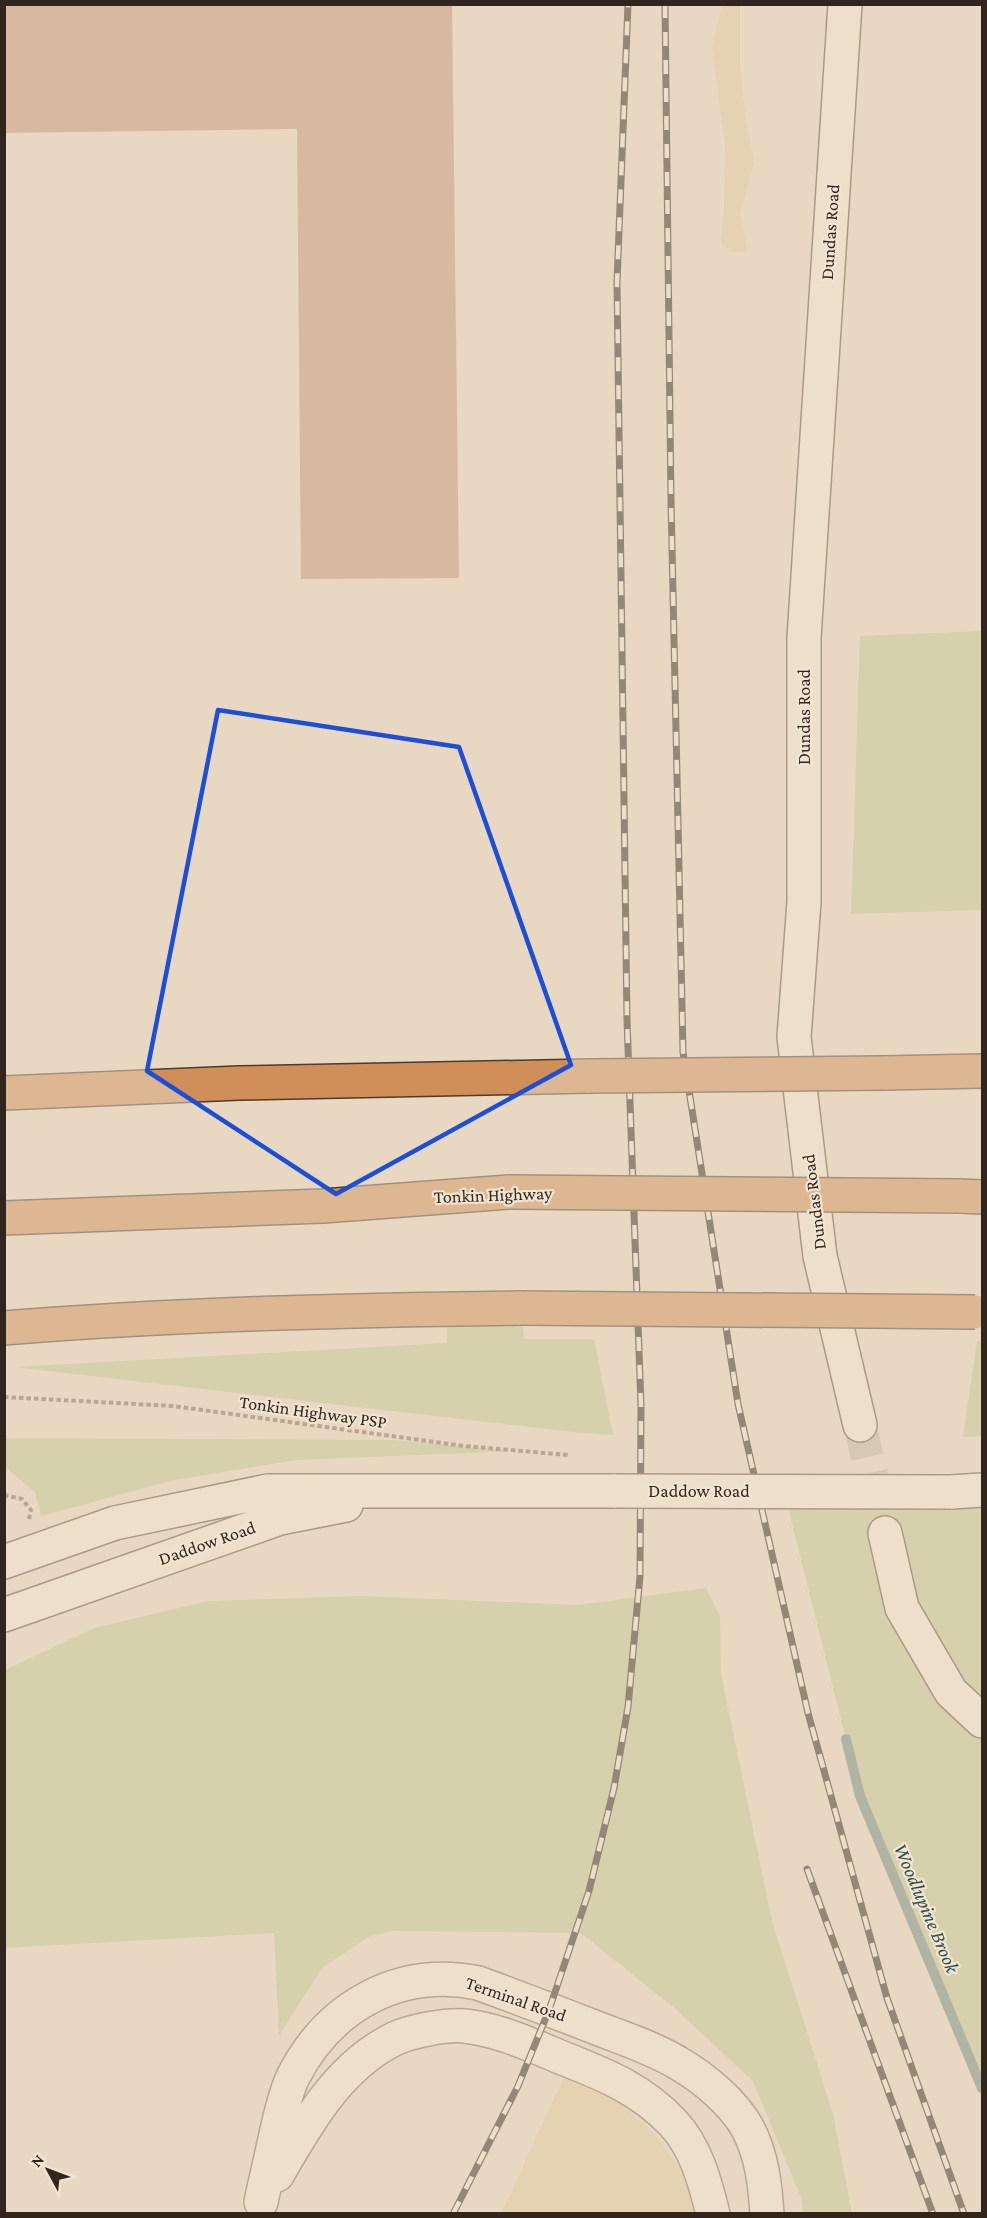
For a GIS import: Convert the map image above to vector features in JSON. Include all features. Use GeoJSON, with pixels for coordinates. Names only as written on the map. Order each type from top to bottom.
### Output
{"type":"FeatureCollection","features":[{"type":"Feature","properties":{"kind":"highway"},"geometry":{"type":"LineString","coordinates":[[4,1093],[239,1083],[982,1071]]}},
{"type":"Feature","properties":{"kind":"highway"},"geometry":{"type":"LineString","coordinates":[[4,1102],[239,1083]]}},
{"type":"Feature","properties":{"kind":"highway","name":"Tonkin Highway"},"geometry":{"type":"LineString","coordinates":[[4,1218],[323,1206],[509,1192],[971,1196]]}},
{"type":"Feature","properties":{"kind":"highway"},"geometry":{"type":"LineString","coordinates":[[4,1328],[78,1322],[337,1310],[521,1308],[979,1313]]}},
{"type":"Feature","properties":{"kind":"main road","name":"Dundas Road"},"geometry":{"type":"LineString","coordinates":[[845,4],[804,638],[804,902],[794,1037],[820,1256],[860,1425]]}},
{"type":"Feature","properties":{"kind":"main road","name":"Daddow Road"},"geometry":{"type":"LineString","coordinates":[[4,1562],[115,1523],[268,1491],[967,1491]]}},
{"type":"Feature","properties":{"kind":"main road","name":"Daddow Road"},"geometry":{"type":"LineString","coordinates":[[4,1615],[280,1518],[415,1491]]}},
{"type":"Feature","properties":{"kind":"main road"},"geometry":{"type":"LineString","coordinates":[[885,1533],[902,1608],[951,1692],[982,1721]]}},
{"type":"Feature","properties":{"kind":"main road","name":"Terminal Road"},"geometry":{"type":"LineString","coordinates":[[259,2208],[292,2078],[325,2032],[364,2000],[384,1990],[403,1983],[430,1978],[453,1978],[478,1983],[634,2043],[678,2062],[706,2083],[747,2127],[759,2155],[765,2185],[767,2214]]}},
{"type":"Feature","properties":{"kind":"main road","name":"Terminal Road"},"geometry":{"type":"LineString","coordinates":[[259,2208],[303,2130],[334,2088],[365,2056],[396,2038],[430,2029],[463,2026],[505,2034],[619,2081],[639,2093],[675,2124],[689,2146],[705,2179],[713,2214]]}},
{"type":"Feature","properties":{"kind":"path","name":"Tonkin Highway PSP"},"geometry":{"type":"LineString","coordinates":[[4,1396],[173,1406],[464,1446],[572,1455]]}},
{"type":"Feature","properties":{"kind":"path"},"geometry":{"type":"LineString","coordinates":[[4,1495],[22,1499],[31,1510],[28,1524]]}},
{"type":"Feature","properties":{"kind":"highlighted area"},"geometry":{"type":"Polygon","coordinates":[[[218,710],[459,747],[571,1065],[336,1194],[147,1071],[218,710]]]}},
{"type":"Feature","properties":{"kind":"green space"},"geometry":{"type":"Polygon","coordinates":[[[982,631],[982,910],[851,914],[860,636],[982,631]]]}},
{"type":"Feature","properties":{"kind":"green space"},"geometry":{"type":"Polygon","coordinates":[[[522,1318],[524,1339],[594,1339],[613,1435],[14,1367],[447,1343],[447,1326],[522,1318]]]}},
{"type":"Feature","properties":{"kind":"green space"},"geometry":{"type":"Polygon","coordinates":[[[977,1341],[982,1341],[982,1436],[963,1437],[977,1341]]]}},
{"type":"Feature","properties":{"kind":"green space"},"geometry":{"type":"Polygon","coordinates":[[[5,1439],[394,1440],[516,1451],[296,1460],[174,1480],[41,1516],[35,1492],[5,1467],[5,1439]]]}},
{"type":"Feature","properties":{"kind":"green space"},"geometry":{"type":"Polygon","coordinates":[[[982,1490],[982,2088],[860,1796],[784,1492],[982,1490]]]}},
{"type":"Feature","properties":{"kind":"green space"},"geometry":{"type":"Polygon","coordinates":[[[706,1588],[720,1616],[721,1674],[772,1921],[833,2114],[852,2213],[803,2213],[802,2200],[753,2081],[673,2007],[581,1933],[394,1931],[370,1936],[322,1968],[279,2036],[274,1933],[5,1948],[5,1670],[94,1628],[208,1601],[361,1596],[578,1605],[706,1588]]]}},
{"type":"Feature","properties":{"kind":"sand"},"geometry":{"type":"Polygon","coordinates":[[[722,5],[740,5],[740,63],[745,114],[754,164],[740,213],[747,246],[744,252],[732,252],[723,246],[721,240],[725,146],[712,47],[722,5]]]}},
{"type":"Feature","properties":{"kind":"sand"},"geometry":{"type":"Polygon","coordinates":[[[564,2077],[619,2102],[657,2136],[684,2176],[700,2213],[501,2214],[564,2077]]]}},
{"type":"Feature","properties":{"kind":"building"},"geometry":{"type":"Polygon","coordinates":[[[4,4],[452,4],[459,578],[301,579],[297,129],[4,133],[4,4]]]}},
{"type":"Feature","properties":{"kind":"waterway","name":"Woodlupine Brook"},"geometry":{"type":"LineString","coordinates":[[846,1739],[860,1796],[982,2088]]}},
{"type":"Feature","properties":{"kind":"tunnel"},"geometry":{"type":"LineString","coordinates":[[860,1425],[885,1533]]}},
{"type":"Feature","properties":{"kind":"railway"},"geometry":{"type":"LineString","coordinates":[[453,2214],[518,2086],[549,2010],[589,1891],[614,1788],[628,1707],[640,1576],[641,1406],[627,1020],[617,282],[628,4]]}},
{"type":"Feature","properties":{"kind":"railway"},"geometry":{"type":"LineString","coordinates":[[665,4],[671,501],[683,1052],[738,1404],[808,1713],[887,1998],[964,2214]]}},
{"type":"Feature","properties":{"kind":"railway"},"geometry":{"type":"LineString","coordinates":[[807,1869],[933,2214]]}}]}
